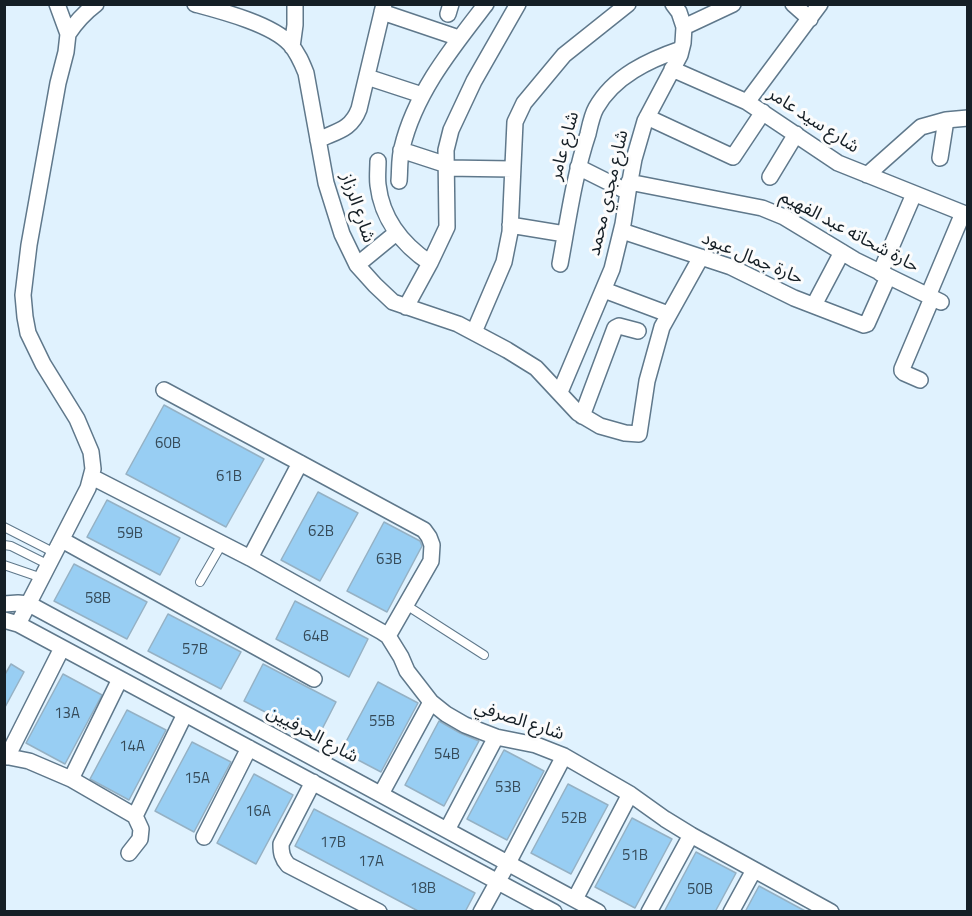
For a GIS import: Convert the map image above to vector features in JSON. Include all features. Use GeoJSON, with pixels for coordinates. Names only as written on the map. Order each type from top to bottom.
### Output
{"type":"FeatureCollection","features":[{"type":"Feature","properties":{"kind":"street"},"geometry":{"type":"LineString","coordinates":[[57,4],[68,34]]}},
{"type":"Feature","properties":{"kind":"street"},"geometry":{"type":"LineString","coordinates":[[96,4],[76,21],[68,34],[29,245],[23,295],[28,333],[43,364],[77,419],[91,452],[92,477],[29,604],[11,622],[554,912]]}},
{"type":"Feature","properties":{"kind":"street","name":"شارع الرزاز"},"geometry":{"type":"LineString","coordinates":[[195,4],[250,20],[288,42],[299,57],[306,73],[326,183],[342,234],[357,265],[393,302],[458,324],[474,332],[536,368],[582,416],[600,426],[625,433],[639,434],[647,381],[662,327],[668,314]]}},
{"type":"Feature","properties":{"kind":"street"},"geometry":{"type":"LineString","coordinates":[[292,47],[295,4]]}},
{"type":"Feature","properties":{"kind":"street"},"geometry":{"type":"LineString","coordinates":[[399,181],[401,150],[422,95],[459,38],[486,4]]}},
{"type":"Feature","properties":{"kind":"street"},"geometry":{"type":"LineString","coordinates":[[406,307],[447,227],[446,150],[455,121],[474,81],[518,4]]}},
{"type":"Feature","properties":{"kind":"street"},"geometry":{"type":"LineString","coordinates":[[474,332],[504,262],[510,232],[515,122],[524,103],[564,55],[628,4]]}},
{"type":"Feature","properties":{"kind":"street"},"geometry":{"type":"LineString","coordinates":[[673,4],[679,12],[684,27],[734,4]]}},
{"type":"Feature","properties":{"kind":"street"},"geometry":{"type":"LineString","coordinates":[[793,4],[810,19]]}},
{"type":"Feature","properties":{"kind":"street"},"geometry":{"type":"LineString","coordinates":[[747,102],[820,4]]}},
{"type":"Feature","properties":{"kind":"street"},"geometry":{"type":"LineString","coordinates":[[318,140],[350,125],[354,120],[359,109],[383,8],[459,38]]}},
{"type":"Feature","properties":{"kind":"street","name":"شارع مجدي محمد"},"geometry":{"type":"LineString","coordinates":[[560,392],[612,269],[622,231],[634,159],[647,117],[680,56],[684,27]]}},
{"type":"Feature","properties":{"kind":"street","name":"شارع عامر"},"geometry":{"type":"LineString","coordinates":[[560,264],[578,167],[596,108],[607,93],[624,77],[646,62],[681,49]]}},
{"type":"Feature","properties":{"kind":"street","name":"شارع سيد عامر"},"geometry":{"type":"LineString","coordinates":[[672,69],[747,102],[838,163],[965,214]]}},
{"type":"Feature","properties":{"kind":"street"},"geometry":{"type":"LineString","coordinates":[[367,77],[422,95]]}},
{"type":"Feature","properties":{"kind":"street"},"geometry":{"type":"LineString","coordinates":[[647,117],[733,157],[763,112]]}},
{"type":"Feature","properties":{"kind":"street"},"geometry":{"type":"LineString","coordinates":[[867,175],[921,127],[946,120],[968,118]]}},
{"type":"Feature","properties":{"kind":"street"},"geometry":{"type":"LineString","coordinates":[[940,158],[946,120]]}},
{"type":"Feature","properties":{"kind":"street"},"geometry":{"type":"LineString","coordinates":[[770,177],[796,134]]}},
{"type":"Feature","properties":{"kind":"street"},"geometry":{"type":"LineString","coordinates":[[401,150],[446,167],[512,169]]}},
{"type":"Feature","properties":{"kind":"street"},"geometry":{"type":"LineString","coordinates":[[378,161],[378,186],[384,211],[396,233],[406,245],[430,263]]}},
{"type":"Feature","properties":{"kind":"street","name":"حارة شحاته عبد الفهيم"},"geometry":{"type":"LineString","coordinates":[[578,167],[628,187],[762,208],[784,217],[884,275],[934,299]]}},
{"type":"Feature","properties":{"kind":"street"},"geometry":{"type":"LineString","coordinates":[[884,275],[914,194]]}},
{"type":"Feature","properties":{"kind":"street"},"geometry":{"type":"LineString","coordinates":[[920,380],[904,373],[902,369],[934,299],[965,214]]}},
{"type":"Feature","properties":{"kind":"street"},"geometry":{"type":"LineString","coordinates":[[510,225],[565,234]]}},
{"type":"Feature","properties":{"kind":"street","name":"حارة جمال عبود"},"geometry":{"type":"LineString","coordinates":[[622,231],[731,267],[794,298],[866,325],[884,275]]}},
{"type":"Feature","properties":{"kind":"street"},"geometry":{"type":"LineString","coordinates":[[357,265],[396,233]]}},
{"type":"Feature","properties":{"kind":"street"},"geometry":{"type":"LineString","coordinates":[[814,305],[842,252]]}},
{"type":"Feature","properties":{"kind":"street"},"geometry":{"type":"LineString","coordinates":[[604,290],[668,314],[700,257]]}},
{"type":"Feature","properties":{"kind":"street"},"geometry":{"type":"LineString","coordinates":[[582,416],[615,328],[620,326],[638,331]]}},
{"type":"Feature","properties":{"kind":"street"},"geometry":{"type":"LineString","coordinates":[[92,477],[250,558],[388,636],[431,561],[432,545],[424,530],[164,390]]}},
{"type":"Feature","properties":{"kind":"street"},"geometry":{"type":"LineString","coordinates":[[250,558],[300,463]]}},
{"type":"Feature","properties":{"kind":"street"},"geometry":{"type":"LineString","coordinates":[[52,559],[314,679]]}},
{"type":"Feature","properties":{"kind":"street","name":"شارع الحرفيين"},"geometry":{"type":"LineString","coordinates":[[4,604],[29,604],[598,912]]}},
{"type":"Feature","properties":{"kind":"street","name":"شارع الصرفي"},"geometry":{"type":"LineString","coordinates":[[388,636],[407,671],[431,702],[446,714],[465,725],[496,737],[536,745],[564,756],[630,794],[665,819],[831,912]]}},
{"type":"Feature","properties":{"kind":"street"},"geometry":{"type":"LineString","coordinates":[[62,648],[6,756],[29,761],[70,779],[135,816],[141,829],[140,839],[129,853]]}},
{"type":"Feature","properties":{"kind":"street"},"geometry":{"type":"LineString","coordinates":[[70,779],[120,679]]}},
{"type":"Feature","properties":{"kind":"street"},"geometry":{"type":"LineString","coordinates":[[381,794],[431,702]]}},
{"type":"Feature","properties":{"kind":"street"},"geometry":{"type":"LineString","coordinates":[[135,816],[185,714]]}},
{"type":"Feature","properties":{"kind":"street"},"geometry":{"type":"LineString","coordinates":[[447,830],[496,737]]}},
{"type":"Feature","properties":{"kind":"street"},"geometry":{"type":"LineString","coordinates":[[204,837],[249,748]]}},
{"type":"Feature","properties":{"kind":"street"},"geometry":{"type":"LineString","coordinates":[[481,912],[564,756]]}},
{"type":"Feature","properties":{"kind":"street"},"geometry":{"type":"LineString","coordinates":[[313,782],[281,844],[283,860],[288,865],[379,912]]}},
{"type":"Feature","properties":{"kind":"street"},"geometry":{"type":"LineString","coordinates":[[575,899],[630,794]]}},
{"type":"Feature","properties":{"kind":"street"},"geometry":{"type":"LineString","coordinates":[[649,912],[691,834]]}},
{"type":"Feature","properties":{"kind":"street"},"geometry":{"type":"LineString","coordinates":[[731,912],[754,870]]}},
{"type":"Feature","properties":{"kind":"lane"},"geometry":{"type":"LineString","coordinates":[[4,527],[52,559]]}},
{"type":"Feature","properties":{"kind":"lane"},"geometry":{"type":"LineString","coordinates":[[201,582],[222,544]]}},
{"type":"Feature","properties":{"kind":"lane"},"geometry":{"type":"LineString","coordinates":[[4,545],[52,559]]}},
{"type":"Feature","properties":{"kind":"lane"},"geometry":{"type":"LineString","coordinates":[[4,565],[52,559]]}},
{"type":"Feature","properties":{"kind":"lane"},"geometry":{"type":"LineString","coordinates":[[406,605],[484,654]]}},
{"type":"Feature","properties":{"kind":"building"},"geometry":{"type":"Polygon","coordinates":[[[164,405],[264,459],[226,527],[126,474],[164,405]]]}},
{"type":"Feature","properties":{"kind":"building"},"geometry":{"type":"Polygon","coordinates":[[[318,492],[358,513],[320,581],[281,560],[318,492]]]}},
{"type":"Feature","properties":{"kind":"building"},"geometry":{"type":"Polygon","coordinates":[[[107,500],[180,538],[160,575],[87,537],[107,500]]]}},
{"type":"Feature","properties":{"kind":"building"},"geometry":{"type":"Polygon","coordinates":[[[384,522],[420,541],[422,546],[387,612],[347,591],[384,522]]]}},
{"type":"Feature","properties":{"kind":"building"},"geometry":{"type":"Polygon","coordinates":[[[74,564],[147,602],[127,639],[54,601],[74,564]]]}},
{"type":"Feature","properties":{"kind":"building"},"geometry":{"type":"Polygon","coordinates":[[[295,601],[368,639],[349,677],[276,639],[295,601]]]}},
{"type":"Feature","properties":{"kind":"building"},"geometry":{"type":"Polygon","coordinates":[[[168,614],[241,652],[221,689],[148,651],[168,614]]]}},
{"type":"Feature","properties":{"kind":"building"},"geometry":{"type":"Polygon","coordinates":[[[11,664],[24,672],[4,709],[4,676],[11,664]]]}},
{"type":"Feature","properties":{"kind":"building"},"geometry":{"type":"Polygon","coordinates":[[[263,664],[336,702],[317,739],[244,701],[263,664]]]}},
{"type":"Feature","properties":{"kind":"building"},"geometry":{"type":"Polygon","coordinates":[[[63,674],[102,695],[65,764],[26,743],[63,674]]]}},
{"type":"Feature","properties":{"kind":"building"},"geometry":{"type":"Polygon","coordinates":[[[378,682],[418,703],[381,772],[341,751],[378,682]]]}},
{"type":"Feature","properties":{"kind":"building"},"geometry":{"type":"Polygon","coordinates":[[[127,710],[166,730],[129,800],[90,779],[127,710]]]}},
{"type":"Feature","properties":{"kind":"building"},"geometry":{"type":"Polygon","coordinates":[[[439,721],[479,741],[444,806],[405,785],[439,721]]]}},
{"type":"Feature","properties":{"kind":"building"},"geometry":{"type":"Polygon","coordinates":[[[192,742],[231,762],[194,832],[155,811],[192,742]]]}},
{"type":"Feature","properties":{"kind":"building"},"geometry":{"type":"Polygon","coordinates":[[[504,750],[544,771],[507,840],[467,819],[504,750]]]}},
{"type":"Feature","properties":{"kind":"building"},"geometry":{"type":"Polygon","coordinates":[[[254,774],[293,795],[256,864],[217,843],[254,774]]]}},
{"type":"Feature","properties":{"kind":"building"},"geometry":{"type":"Polygon","coordinates":[[[568,784],[608,805],[571,874],[531,853],[568,784]]]}},
{"type":"Feature","properties":{"kind":"building"},"geometry":{"type":"Polygon","coordinates":[[[314,809],[475,893],[465,912],[420,912],[295,846],[314,809]]]}},
{"type":"Feature","properties":{"kind":"building"},"geometry":{"type":"Polygon","coordinates":[[[632,818],[672,839],[635,908],[595,887],[632,818]]]}},
{"type":"Feature","properties":{"kind":"building"},"geometry":{"type":"Polygon","coordinates":[[[696,852],[736,873],[715,912],[664,912],[696,852]]]}},
{"type":"Feature","properties":{"kind":"building"},"geometry":{"type":"Polygon","coordinates":[[[759,886],[807,912],[745,912],[759,886]]]}}]}
